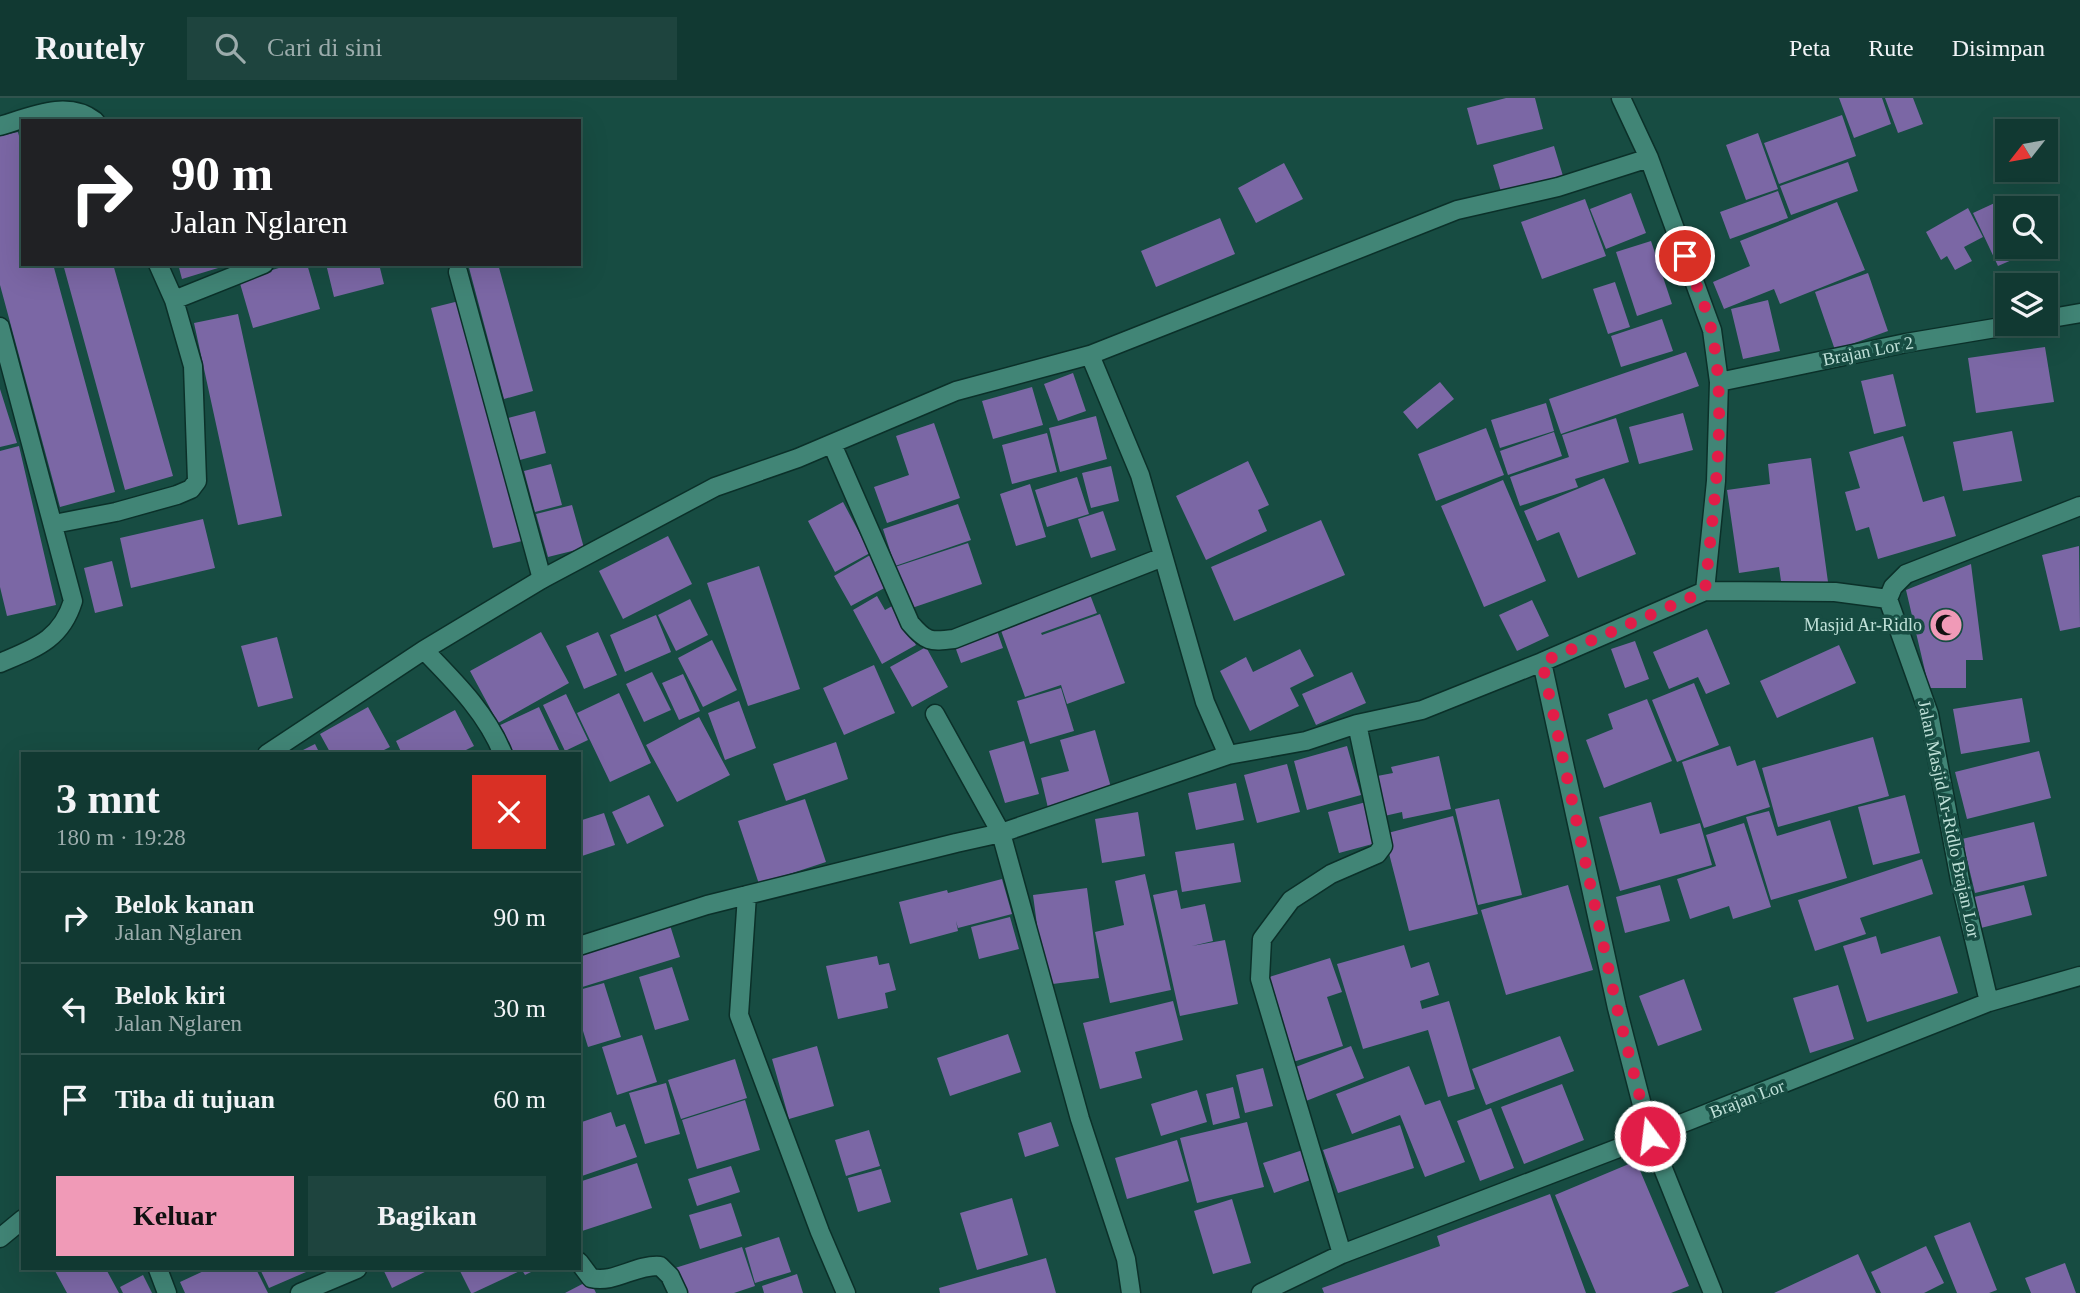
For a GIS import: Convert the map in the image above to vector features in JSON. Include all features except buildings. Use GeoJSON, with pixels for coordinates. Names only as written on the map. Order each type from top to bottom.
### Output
{"type":"FeatureCollection","features":[{"type":"Feature","properties":{"kind":"street"},"geometry":{"type":"LineString","coordinates":[[1621,98],[1649,158],[1712,330],[1718,382],[1716,481],[1705,591]]}},
{"type":"Feature","properties":{"kind":"street"},"geometry":{"type":"LineString","coordinates":[[25,119],[61,109],[88,115],[93,119]]}},
{"type":"Feature","properties":{"kind":"street"},"geometry":{"type":"LineString","coordinates":[[0,126],[21,120]]}},
{"type":"Feature","properties":{"kind":"street"},"geometry":{"type":"LineString","coordinates":[[270,752],[424,650],[542,579],[715,487],[832,444],[957,391],[1090,355],[1457,210],[1558,187],[1649,158]]}},
{"type":"Feature","properties":{"kind":"street"},"geometry":{"type":"LineString","coordinates":[[54,524],[117,512],[177,495],[191,489],[197,481],[193,366],[174,300],[159,266]]}},
{"type":"Feature","properties":{"kind":"street"},"geometry":{"type":"LineString","coordinates":[[174,300],[259,266]]}},
{"type":"Feature","properties":{"kind":"street"},"geometry":{"type":"LineString","coordinates":[[458,272],[542,579]]}},
{"type":"Feature","properties":{"kind":"street"},"geometry":{"type":"LineString","coordinates":[[2058,317],[2080,313]]}},
{"type":"Feature","properties":{"kind":"street"},"geometry":{"type":"LineString","coordinates":[[0,327],[73,601],[67,620],[54,636],[33,649],[0,663]]}},
{"type":"Feature","properties":{"kind":"street","name":"Brajan Lor 2"},"geometry":{"type":"LineString","coordinates":[[1718,382],[1906,343],[1995,328]]}},
{"type":"Feature","properties":{"kind":"street"},"geometry":{"type":"LineString","coordinates":[[1090,355],[1140,475],[1205,702],[1228,755]]}},
{"type":"Feature","properties":{"kind":"street"},"geometry":{"type":"LineString","coordinates":[[832,444],[910,623],[923,639],[954,639],[1163,558]]}},
{"type":"Feature","properties":{"kind":"street"},"geometry":{"type":"LineString","coordinates":[[581,945],[707,905],[956,842],[1001,834],[1228,755],[1306,741],[1357,724],[1422,710],[1542,662],[1705,591],[1835,592],[1888,599],[1894,587],[1906,574],[2080,506]]}},
{"type":"Feature","properties":{"kind":"street","name":"Jalan Masjid Ar-Ridlo Brajan Lor"},"geometry":{"type":"LineString","coordinates":[[1888,599],[1929,714],[1960,880],[1989,1002]]}},
{"type":"Feature","properties":{"kind":"street"},"geometry":{"type":"LineString","coordinates":[[424,650],[467,694],[486,719],[502,752]]}},
{"type":"Feature","properties":{"kind":"street"},"geometry":{"type":"LineString","coordinates":[[1542,662],[1617,1008],[1650,1136],[1713,1293]]}},
{"type":"Feature","properties":{"kind":"street"},"geometry":{"type":"LineString","coordinates":[[934,714],[1001,834],[1080,1119],[1126,1259],[1131,1293]]}},
{"type":"Feature","properties":{"kind":"street"},"geometry":{"type":"LineString","coordinates":[[1342,1254],[1260,979],[1262,939],[1292,900],[1331,874],[1377,854],[1383,846],[1357,724]]}},
{"type":"Feature","properties":{"kind":"street"},"geometry":{"type":"LineString","coordinates":[[747,895],[739,1016],[815,1219],[846,1293]]}},
{"type":"Feature","properties":{"kind":"street","name":"Brajan Lor"},"geometry":{"type":"LineString","coordinates":[[1261,1293],[1342,1254],[1989,1002],[2080,976]]}},
{"type":"Feature","properties":{"kind":"street"},"geometry":{"type":"LineString","coordinates":[[0,1238],[21,1221]]}},
{"type":"Feature","properties":{"kind":"street"},"geometry":{"type":"LineString","coordinates":[[581,1265],[591,1278],[602,1281],[648,1265],[660,1266],[670,1276],[678,1293]]}},
{"type":"Feature","properties":{"kind":"street"},"geometry":{"type":"LineString","coordinates":[[158,1270],[167,1293]]}},
{"type":"Feature","properties":{"kind":"street"},"geometry":{"type":"LineString","coordinates":[[300,1293],[355,1270]]}},
{"type":"Feature","properties":{"kind":"place","name":"Masjid Ar-Ridlo"},"geometry":{"type":"Point","coordinates":[1946,625]}},
{"type":"Feature","properties":{"kind":"route"},"geometry":{"type":"LineString","coordinates":[[1650,1136],[1617,1008],[1542,662],[1705,591],[1716,481],[1718,382],[1712,330],[1685,256]]}}]}
